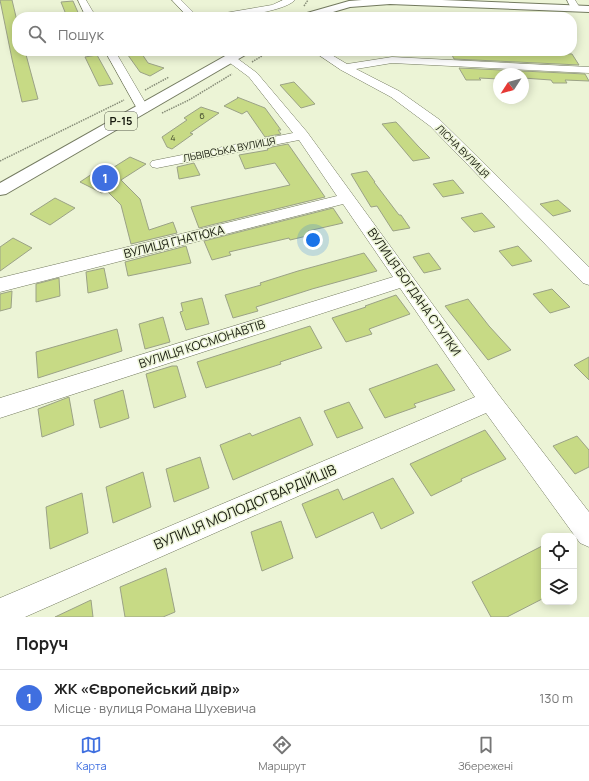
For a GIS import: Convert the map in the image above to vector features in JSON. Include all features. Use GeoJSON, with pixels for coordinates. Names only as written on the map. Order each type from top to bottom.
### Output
{"type":"FeatureCollection","features":[{"type":"Feature","properties":{"kind":"main road"},"geometry":{"type":"LineString","coordinates":[[311,12],[329,0]]}},
{"type":"Feature","properties":{"kind":"main road"},"geometry":{"type":"LineString","coordinates":[[333,0],[340,3],[386,1],[573,4],[589,9]]}},
{"type":"Feature","properties":{"kind":"main road"},"geometry":{"type":"LineString","coordinates":[[320,12],[353,2]]}},
{"type":"Feature","properties":{"kind":"main road","name":"Р-15"},"geometry":{"type":"LineString","coordinates":[[0,190],[143,109],[232,56]]}},
{"type":"Feature","properties":{"kind":"street"},"geometry":{"type":"LineString","coordinates":[[82,0],[88,12]]}},
{"type":"Feature","properties":{"kind":"street"},"geometry":{"type":"LineString","coordinates":[[176,0],[188,12]]}},
{"type":"Feature","properties":{"kind":"street"},"geometry":{"type":"LineString","coordinates":[[245,12],[274,7],[291,0]]}},
{"type":"Feature","properties":{"kind":"street"},"geometry":{"type":"LineString","coordinates":[[113,56],[143,109]]}},
{"type":"Feature","properties":{"kind":"street","name":"ВУЛИЦЯ БОГДАНА СТУПКИ"},"geometry":{"type":"LineString","coordinates":[[237,56],[302,135],[348,198],[490,401],[589,534]]}},
{"type":"Feature","properties":{"kind":"street","name":"ЛІСНА ВУЛИЦЯ"},"geometry":{"type":"LineString","coordinates":[[326,56],[345,68],[395,94],[435,123],[589,278]]}},
{"type":"Feature","properties":{"kind":"street"},"geometry":{"type":"LineString","coordinates":[[345,68],[392,60],[589,70]]}},
{"type":"Feature","properties":{"kind":"street","name":"ЛЬВІВСЬКА ВУЛИЦЯ"},"geometry":{"type":"LineString","coordinates":[[157,164],[302,135]]}},
{"type":"Feature","properties":{"kind":"street","name":"ВУЛИЦЯ ГНАТЮКА"},"geometry":{"type":"LineString","coordinates":[[0,285],[348,198]]}},
{"type":"Feature","properties":{"kind":"street","name":"ВУЛИЦЯ КОСМОНАВТІВ"},"geometry":{"type":"LineString","coordinates":[[0,408],[404,280]]}},
{"type":"Feature","properties":{"kind":"street","name":"ВУЛИЦЯ МОЛОДОГВАРДІЙЦІВ"},"geometry":{"type":"LineString","coordinates":[[0,613],[490,401]]}},
{"type":"Feature","properties":{"kind":"path"},"geometry":{"type":"LineString","coordinates":[[0,161],[175,74]]}},
{"type":"Feature","properties":{"kind":"building"},"geometry":{"type":"Polygon","coordinates":[[[0,0],[12,0],[15,12],[12,12],[12,56],[26,56],[38,99],[22,102],[12,59],[0,0]]]}},
{"type":"Feature","properties":{"kind":"building"},"geometry":{"type":"Polygon","coordinates":[[[73,1],[78,12],[65,12],[61,2],[73,1]]]}},
{"type":"Feature","properties":{"kind":"building"},"geometry":{"type":"Polygon","coordinates":[[[98,56],[113,84],[99,86],[85,57],[98,56]]]}},
{"type":"Feature","properties":{"kind":"building"},"geometry":{"type":"Polygon","coordinates":[[[129,56],[143,56],[148,63],[164,68],[150,76],[140,72],[129,56]]]}},
{"type":"Feature","properties":{"kind":"building"},"geometry":{"type":"Polygon","coordinates":[[[452,56],[573,56],[579,65],[454,59],[452,56]]]}},
{"type":"Feature","properties":{"kind":"building"},"geometry":{"type":"Polygon","coordinates":[[[459,68],[493,70],[493,79],[479,78],[481,80],[466,80],[459,68]]]}},
{"type":"Feature","properties":{"kind":"building"},"geometry":{"type":"Polygon","coordinates":[[[529,71],[585,74],[589,81],[565,80],[567,83],[553,83],[551,80],[529,78],[529,71]]]}},
{"type":"Feature","properties":{"kind":"building"},"geometry":{"type":"Polygon","coordinates":[[[294,82],[315,104],[301,108],[280,85],[294,82]]]}},
{"type":"Feature","properties":{"kind":"building"},"geometry":{"type":"Polygon","coordinates":[[[237,97],[265,108],[281,130],[278,130],[281,134],[265,137],[247,111],[242,114],[224,106],[238,98],[237,97]]]}},
{"type":"Feature","properties":{"kind":"building"},"geometry":{"type":"Polygon","coordinates":[[[201,107],[219,113],[190,133],[193,134],[172,149],[167,147],[162,137],[187,120],[184,118],[201,107]]]}},
{"type":"Feature","properties":{"kind":"building"},"geometry":{"type":"Polygon","coordinates":[[[396,122],[430,158],[413,161],[382,124],[396,122]]]}},
{"type":"Feature","properties":{"kind":"building"},"geometry":{"type":"Polygon","coordinates":[[[288,144],[325,197],[199,228],[191,207],[290,185],[275,163],[245,169],[239,155],[268,150],[267,149],[272,147],[288,144]]]}},
{"type":"Feature","properties":{"kind":"building"},"geometry":{"type":"Polygon","coordinates":[[[130,157],[146,164],[121,180],[140,199],[149,230],[173,222],[177,233],[131,244],[121,205],[106,190],[102,193],[80,182],[95,172],[103,174],[130,157]]]}},
{"type":"Feature","properties":{"kind":"building"},"geometry":{"type":"Polygon","coordinates":[[[194,163],[200,175],[179,179],[177,167],[194,163]]]}},
{"type":"Feature","properties":{"kind":"building"},"geometry":{"type":"Polygon","coordinates":[[[367,171],[410,228],[393,231],[377,206],[371,207],[351,174],[367,171]]]}},
{"type":"Feature","properties":{"kind":"building"},"geometry":{"type":"Polygon","coordinates":[[[453,180],[464,193],[443,197],[433,184],[453,180]]]}},
{"type":"Feature","properties":{"kind":"building"},"geometry":{"type":"Polygon","coordinates":[[[55,198],[75,208],[50,225],[30,214],[55,198]]]}},
{"type":"Feature","properties":{"kind":"building"},"geometry":{"type":"Polygon","coordinates":[[[558,200],[571,211],[553,216],[540,204],[558,200]]]}},
{"type":"Feature","properties":{"kind":"building"},"geometry":{"type":"Polygon","coordinates":[[[333,208],[343,223],[308,231],[311,235],[290,240],[289,238],[229,252],[231,255],[212,260],[204,241],[333,208]]]}},
{"type":"Feature","properties":{"kind":"building"},"geometry":{"type":"Polygon","coordinates":[[[482,213],[495,227],[474,232],[461,218],[482,213]]]}},
{"type":"Feature","properties":{"kind":"building"},"geometry":{"type":"Polygon","coordinates":[[[13,238],[32,248],[0,271],[0,247],[13,238]]]}},
{"type":"Feature","properties":{"kind":"building"},"geometry":{"type":"Polygon","coordinates":[[[186,246],[191,263],[128,276],[125,262],[186,246]]]}},
{"type":"Feature","properties":{"kind":"building"},"geometry":{"type":"Polygon","coordinates":[[[518,246],[532,261],[512,266],[499,251],[518,246]]]}},
{"type":"Feature","properties":{"kind":"building"},"geometry":{"type":"Polygon","coordinates":[[[364,253],[377,271],[312,289],[256,307],[258,311],[233,318],[225,295],[261,285],[260,283],[298,271],[364,253]]]}},
{"type":"Feature","properties":{"kind":"building"},"geometry":{"type":"Polygon","coordinates":[[[429,253],[441,269],[424,273],[413,257],[429,253]]]}},
{"type":"Feature","properties":{"kind":"building"},"geometry":{"type":"Polygon","coordinates":[[[104,268],[108,288],[88,293],[86,272],[104,268]]]}},
{"type":"Feature","properties":{"kind":"building"},"geometry":{"type":"Polygon","coordinates":[[[59,278],[60,296],[36,302],[36,284],[59,278]]]}},
{"type":"Feature","properties":{"kind":"building"},"geometry":{"type":"Polygon","coordinates":[[[552,289],[570,307],[550,313],[533,294],[552,289]]]}},
{"type":"Feature","properties":{"kind":"building"},"geometry":{"type":"Polygon","coordinates":[[[12,291],[11,308],[0,311],[0,294],[12,291]]]}},
{"type":"Feature","properties":{"kind":"building"},"geometry":{"type":"Polygon","coordinates":[[[396,295],[410,314],[369,329],[372,334],[346,342],[332,318],[396,295]]]}},
{"type":"Feature","properties":{"kind":"building"},"geometry":{"type":"Polygon","coordinates":[[[202,298],[209,324],[186,330],[180,312],[183,311],[181,303],[202,298]]]}},
{"type":"Feature","properties":{"kind":"building"},"geometry":{"type":"Polygon","coordinates":[[[468,299],[489,326],[511,350],[488,360],[445,306],[468,299]]]}},
{"type":"Feature","properties":{"kind":"building"},"geometry":{"type":"Polygon","coordinates":[[[163,317],[170,342],[145,349],[139,324],[163,317]]]}},
{"type":"Feature","properties":{"kind":"building"},"geometry":{"type":"Polygon","coordinates":[[[310,326],[322,348],[280,362],[281,364],[206,388],[197,362],[310,326]]]}},
{"type":"Feature","properties":{"kind":"building"},"geometry":{"type":"Polygon","coordinates":[[[117,329],[122,351],[38,378],[36,352],[117,329]]]}},
{"type":"Feature","properties":{"kind":"building"},"geometry":{"type":"Polygon","coordinates":[[[589,357],[589,380],[574,365],[589,357]]]}},
{"type":"Feature","properties":{"kind":"building"},"geometry":{"type":"Polygon","coordinates":[[[437,364],[455,390],[414,404],[416,407],[385,418],[369,389],[437,364]]]}},
{"type":"Feature","properties":{"kind":"building"},"geometry":{"type":"Polygon","coordinates":[[[172,366],[177,366],[186,397],[154,408],[146,374],[172,366]]]}},
{"type":"Feature","properties":{"kind":"building"},"geometry":{"type":"Polygon","coordinates":[[[123,390],[129,418],[100,428],[94,400],[123,390]]]}},
{"type":"Feature","properties":{"kind":"building"},"geometry":{"type":"Polygon","coordinates":[[[69,397],[74,425],[42,437],[38,409],[69,397]]]}},
{"type":"Feature","properties":{"kind":"building"},"geometry":{"type":"Polygon","coordinates":[[[349,402],[363,428],[337,438],[324,411],[349,402]]]}},
{"type":"Feature","properties":{"kind":"building"},"geometry":{"type":"Polygon","coordinates":[[[300,417],[313,445],[233,480],[220,445],[250,433],[252,436],[300,417]]]}},
{"type":"Feature","properties":{"kind":"building"},"geometry":{"type":"Polygon","coordinates":[[[485,430],[506,459],[461,479],[462,481],[431,496],[410,464],[485,430]]]}},
{"type":"Feature","properties":{"kind":"building"},"geometry":{"type":"Polygon","coordinates":[[[577,436],[589,450],[589,467],[575,474],[553,446],[577,436]]]}},
{"type":"Feature","properties":{"kind":"building"},"geometry":{"type":"Polygon","coordinates":[[[200,457],[209,488],[174,502],[166,469],[200,457]]]}},
{"type":"Feature","properties":{"kind":"building"},"geometry":{"type":"Polygon","coordinates":[[[143,472],[151,507],[113,523],[106,487],[143,472]]]}},
{"type":"Feature","properties":{"kind":"building"},"geometry":{"type":"Polygon","coordinates":[[[393,478],[414,513],[381,529],[373,512],[316,538],[302,504],[338,489],[343,500],[393,478]]]}},
{"type":"Feature","properties":{"kind":"building"},"geometry":{"type":"Polygon","coordinates":[[[82,493],[88,533],[50,549],[46,507],[82,493]]]}},
{"type":"Feature","properties":{"kind":"building"},"geometry":{"type":"Polygon","coordinates":[[[281,521],[293,558],[262,571],[251,532],[281,521]]]}},
{"type":"Feature","properties":{"kind":"building"},"geometry":{"type":"Polygon","coordinates":[[[541,547],[541,600],[507,617],[491,617],[472,582],[541,547]]]}},
{"type":"Feature","properties":{"kind":"building"},"geometry":{"type":"Polygon","coordinates":[[[166,568],[175,612],[163,617],[125,617],[120,587],[166,568]]]}},
{"type":"Feature","properties":{"kind":"building"},"geometry":{"type":"Polygon","coordinates":[[[91,600],[93,617],[55,617],[91,600]]]}},
{"type":"Feature","properties":{"kind":"place","name":"ЖК «Європейський двір»"},"geometry":{"type":"Point","coordinates":[105,178]}}]}
